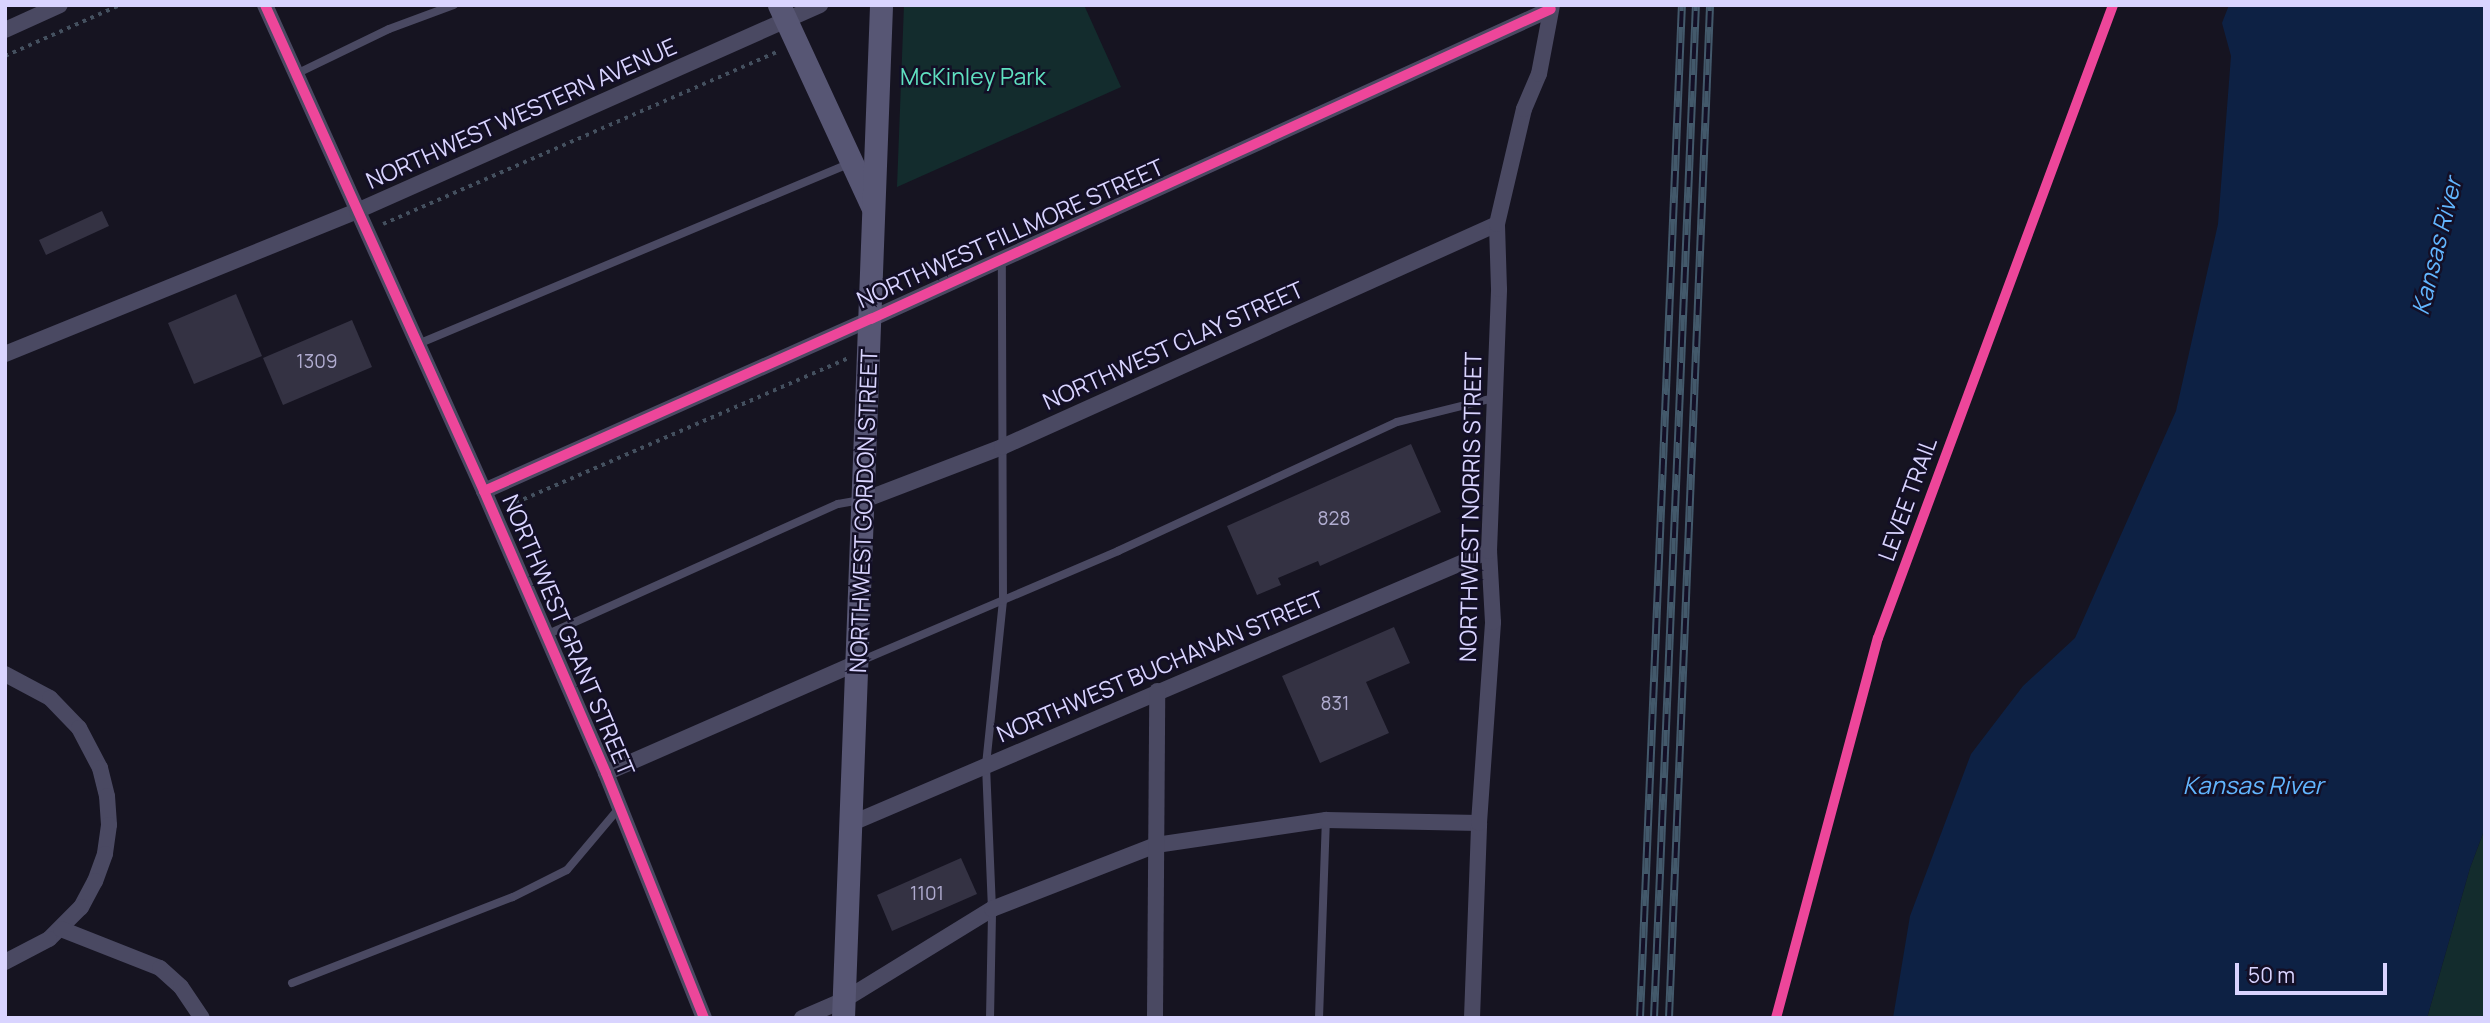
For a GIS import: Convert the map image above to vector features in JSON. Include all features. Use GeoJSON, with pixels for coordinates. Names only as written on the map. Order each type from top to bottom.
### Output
{"type":"FeatureCollection","features":[{"type":"Feature","properties":{"kind":"main road","name":"NORTHWEST GORDON STREET"},"geometry":{"type":"LineString","coordinates":[[844,1009],[881,5]]}},
{"type":"Feature","properties":{"kind":"main road"},"geometry":{"type":"LineString","coordinates":[[777,18],[873,208]]}},
{"type":"Feature","properties":{"kind":"street"},"geometry":{"type":"LineString","coordinates":[[5,30],[60,5]]}},
{"type":"Feature","properties":{"kind":"street","name":"NORTHWEST GRANT STREET"},"geometry":{"type":"LineString","coordinates":[[265,5],[547,635],[620,807],[704,1018]]}},
{"type":"Feature","properties":{"kind":"street","name":"NORTHWEST WESTERN AVENUE"},"geometry":{"type":"LineString","coordinates":[[5,354],[357,211],[777,18],[820,5]]}},
{"type":"Feature","properties":{"kind":"street","name":"NORTHWEST NORRIS STREET"},"geometry":{"type":"LineString","coordinates":[[1472,1018],[1479,823],[1493,622],[1489,551],[1499,289],[1497,224],[1524,109],[1539,74],[1552,7]]}},
{"type":"Feature","properties":{"kind":"street","name":"NORTHWEST FILLMORE STREET"},"geometry":{"type":"LineString","coordinates":[[484,491],[1002,260],[1552,7]]}},
{"type":"Feature","properties":{"kind":"street","name":"NORTHWEST CLAY STREET"},"geometry":{"type":"LineString","coordinates":[[864,500],[1002,447],[1497,224]]}},
{"type":"Feature","properties":{"kind":"street","name":"NORTHWEST BUCHANAN STREET"},"geometry":{"type":"LineString","coordinates":[[850,824],[1489,551]]}},
{"type":"Feature","properties":{"kind":"street"},"geometry":{"type":"LineString","coordinates":[[606,773],[857,663]]}},
{"type":"Feature","properties":{"kind":"street"},"geometry":{"type":"LineString","coordinates":[[5,674],[50,698],[79,728],[100,768],[107,796],[109,825],[105,854],[95,881],[80,906],[61,929],[38,947],[5,962]]}},
{"type":"Feature","properties":{"kind":"street"},"geometry":{"type":"LineString","coordinates":[[1155,1018],[1157,691]]}},
{"type":"Feature","properties":{"kind":"street"},"geometry":{"type":"LineString","coordinates":[[802,1018],[844,1009],[992,909],[1156,845],[1326,820],[1479,823]]}},
{"type":"Feature","properties":{"kind":"street"},"geometry":{"type":"LineString","coordinates":[[61,929],[160,968],[181,987],[202,1018]]}},
{"type":"Feature","properties":{"kind":"lane"},"geometry":{"type":"LineString","coordinates":[[296,74],[389,29],[454,5]]}},
{"type":"Feature","properties":{"kind":"lane"},"geometry":{"type":"LineString","coordinates":[[418,344],[851,163]]}},
{"type":"Feature","properties":{"kind":"lane"},"geometry":{"type":"LineString","coordinates":[[990,1018],[992,909],[986,765],[1003,601],[1002,260]]}},
{"type":"Feature","properties":{"kind":"lane"},"geometry":{"type":"LineString","coordinates":[[857,663],[1003,601],[1398,422],[1494,398]]}},
{"type":"Feature","properties":{"kind":"lane"},"geometry":{"type":"LineString","coordinates":[[547,635],[838,504],[864,500]]}},
{"type":"Feature","properties":{"kind":"lane"},"geometry":{"type":"LineString","coordinates":[[292,984],[513,897],[567,870],[620,807]]}},
{"type":"Feature","properties":{"kind":"lane"},"geometry":{"type":"LineString","coordinates":[[1319,1018],[1326,820]]}},
{"type":"Feature","properties":{"kind":"path"},"geometry":{"type":"LineString","coordinates":[[5,56],[120,5]]}},
{"type":"Feature","properties":{"kind":"path"},"geometry":{"type":"LineString","coordinates":[[378,226],[777,52],[777,18]]}},
{"type":"Feature","properties":{"kind":"path"},"geometry":{"type":"LineString","coordinates":[[493,512],[868,349]]}},
{"type":"Feature","properties":{"kind":"green space","name":"McKinley Park"},"geometry":{"type":"Polygon","coordinates":[[[904,5],[1084,5],[1121,87],[897,187],[904,5]]]}},
{"type":"Feature","properties":{"kind":"green space"},"geometry":{"type":"Polygon","coordinates":[[[2485,828],[2485,1018],[2427,1018],[2470,868],[2485,828]]]}},
{"type":"Feature","properties":{"kind":"water","name":"Kansas River"},"geometry":{"type":"Polygon","coordinates":[[[2229,5],[2485,5],[2485,828],[2470,868],[2427,1018],[1893,1018],[1910,916],[1971,754],[2023,686],[2075,638],[2176,411],[2218,224],[2231,56],[2222,23],[2229,5]]]}},
{"type":"Feature","properties":{"kind":"building"},"geometry":{"type":"Polygon","coordinates":[[[102,211],[109,226],[46,255],[39,240],[102,211]]]}},
{"type":"Feature","properties":{"kind":"building"},"geometry":{"type":"Polygon","coordinates":[[[236,294],[262,356],[194,384],[168,323],[236,294]]]}},
{"type":"Feature","properties":{"kind":"building"},"geometry":{"type":"Polygon","coordinates":[[[352,320],[372,367],[283,405],[263,358],[352,320]]]}},
{"type":"Feature","properties":{"kind":"building"},"geometry":{"type":"Polygon","coordinates":[[[1411,444],[1441,512],[1320,566],[1318,561],[1278,578],[1281,585],[1257,595],[1227,526],[1411,444]]]}},
{"type":"Feature","properties":{"kind":"building"},"geometry":{"type":"Polygon","coordinates":[[[1394,627],[1410,663],[1366,682],[1389,733],[1320,763],[1282,676],[1394,627]]]}},
{"type":"Feature","properties":{"kind":"building"},"geometry":{"type":"Polygon","coordinates":[[[961,858],[977,894],[892,931],[877,895],[961,858]]]}},
{"type":"Feature","properties":{"kind":"railway"},"geometry":{"type":"LineString","coordinates":[[1640,1018],[1682,5]]}},
{"type":"Feature","properties":{"kind":"railway"},"geometry":{"type":"LineString","coordinates":[[1654,1018],[1696,5]]}},
{"type":"Feature","properties":{"kind":"railway"},"geometry":{"type":"LineString","coordinates":[[1669,1018],[1710,5]]}},
{"type":"Feature","properties":{"kind":"cycle path"},"geometry":{"type":"LineString","coordinates":[[265,5],[484,491],[606,773],[704,1018]]}},
{"type":"Feature","properties":{"kind":"cycle path","name":"LEVEE TRAIL"},"geometry":{"type":"LineString","coordinates":[[1776,1018],[1878,638],[2113,5]]}},
{"type":"Feature","properties":{"kind":"cycle path"},"geometry":{"type":"LineString","coordinates":[[484,491],[871,319],[1551,9]]}}]}
